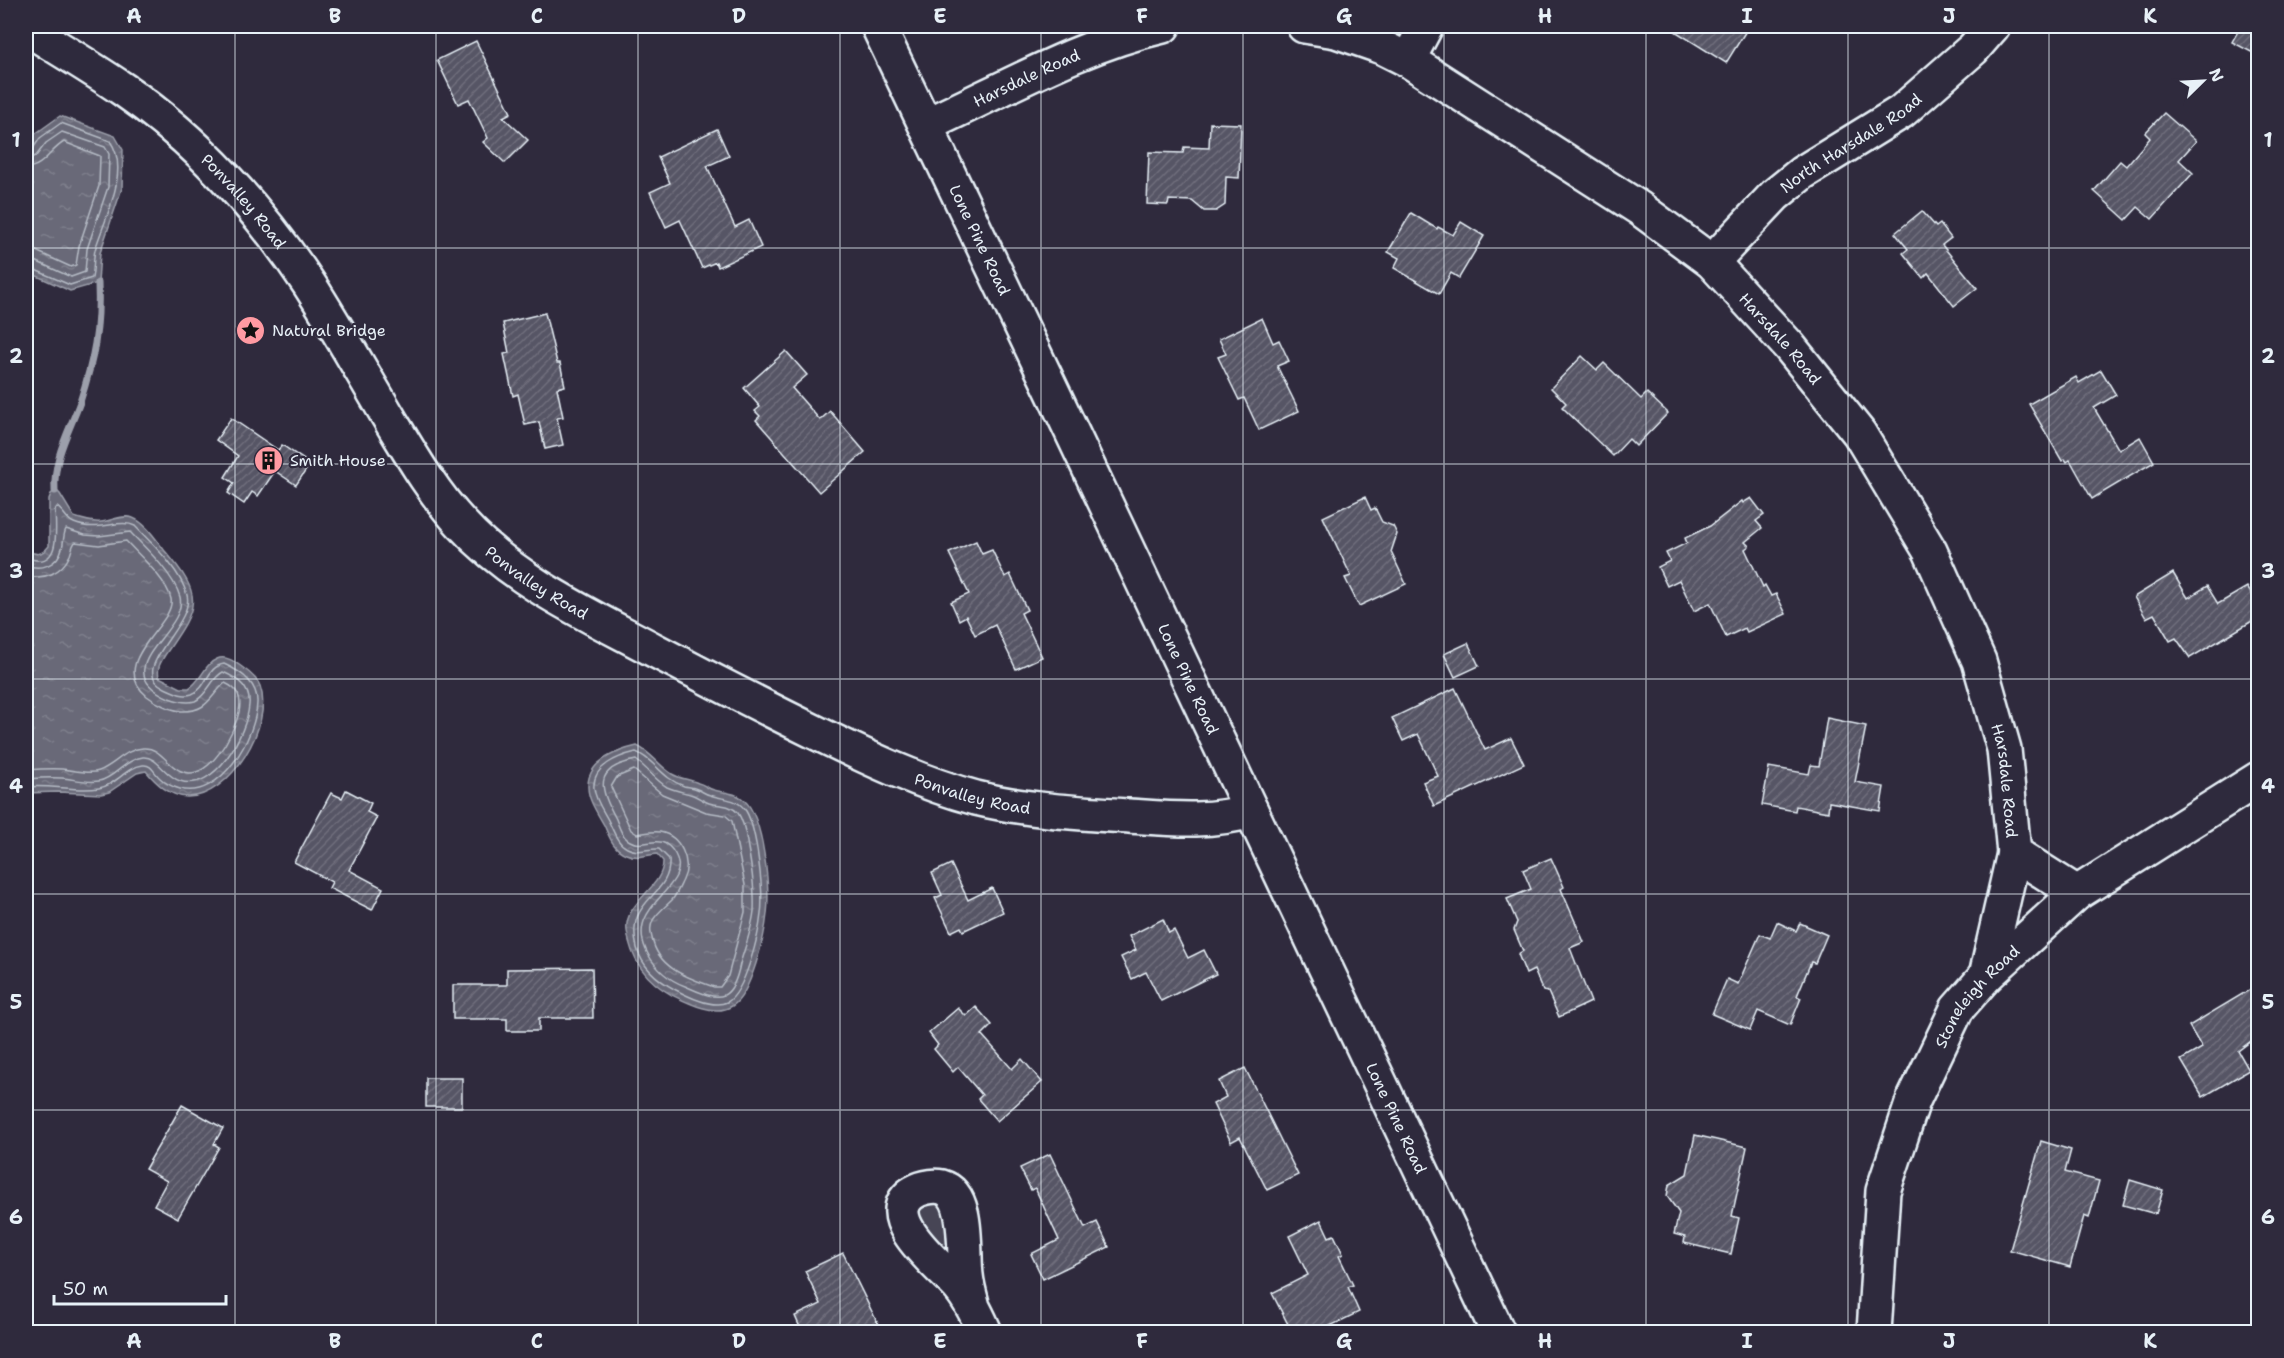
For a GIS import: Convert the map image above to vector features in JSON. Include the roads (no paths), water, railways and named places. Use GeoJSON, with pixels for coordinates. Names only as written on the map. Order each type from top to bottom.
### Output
{"type":"FeatureCollection","features":[{"type":"Feature","properties":{"kind":"street","name":"Lone Pine Road"},"geometry":{"type":"LineString","coordinates":[[878,26],[1498,1332]]}},
{"type":"Feature","properties":{"kind":"street","name":"Harsdale Road"},"geometry":{"type":"LineString","coordinates":[[926,125],[1107,43],[1163,26]]}},
{"type":"Feature","properties":{"kind":"street","name":"Harsdale Road"},"geometry":{"type":"LineString","coordinates":[[1304,26],[1335,31],[1382,47],[1408,60],[1639,208],[1712,262],[1789,346],[1859,433],[1930,551],[1979,661],[2004,749],[2014,853],[1986,976]]}},
{"type":"Feature","properties":{"kind":"street"},"geometry":{"type":"LineString","coordinates":[[1408,60],[1426,26]]}},
{"type":"Feature","properties":{"kind":"street","name":"North Harsdale Road"},"geometry":{"type":"LineString","coordinates":[[1712,262],[1775,195],[1802,173],[1901,112],[1973,49],[1993,26]]}},
{"type":"Feature","properties":{"kind":"street","name":"Ponvalley Road"},"geometry":{"type":"LineString","coordinates":[[26,28],[123,89],[147,107],[210,163],[244,199],[278,240],[308,282],[411,456],[435,491],[471,534],[512,570],[576,608],[724,687],[885,766],[932,784],[978,798],[1012,805],[1082,814],[1199,820],[1224,819],[1251,812]]}},
{"type":"Feature","properties":{"kind":"street","name":"Stoneleigh Road"},"geometry":{"type":"LineString","coordinates":[[1874,1332],[1883,1191],[1913,1101],[1957,1010],[1986,976],[2076,893],[2259,779]]}},
{"type":"Feature","properties":{"kind":"street","name":"Harsdale Road"},"geometry":{"type":"LineString","coordinates":[[2014,853],[2076,893]]}},
{"type":"Feature","properties":{"kind":"water"},"geometry":{"type":"Polygon","coordinates":[[[60,116],[115,136],[123,150],[122,188],[100,253],[98,283],[70,291],[26,271],[26,149],[35,134],[60,116]]]}},
{"type":"Feature","properties":{"kind":"water"},"geometry":{"type":"Polygon","coordinates":[[[56,490],[74,517],[94,522],[126,517],[138,520],[151,533],[187,580],[192,603],[190,614],[160,663],[159,677],[181,688],[189,688],[197,682],[213,661],[224,658],[242,667],[259,683],[263,702],[261,720],[245,756],[219,785],[203,794],[187,797],[174,794],[146,771],[137,773],[109,792],[101,794],[26,793],[26,550],[38,554],[49,546],[49,499],[56,490]]]}},
{"type":"Feature","properties":{"kind":"water"},"geometry":{"type":"Polygon","coordinates":[[[637,746],[675,776],[741,797],[751,809],[756,821],[766,871],[768,903],[766,924],[751,978],[739,1000],[725,1009],[702,1008],[672,995],[647,976],[632,951],[627,921],[637,903],[662,871],[663,861],[657,854],[634,856],[618,849],[594,807],[588,787],[592,770],[598,764],[612,754],[637,746]]]}},
{"type":"Feature","properties":{"kind":"waterway"},"geometry":{"type":"LineString","coordinates":[[55,491],[59,456],[89,372],[97,329],[98,283]]}},
{"type":"Feature","properties":{"kind":"place","name":"Natural Bridge"},"geometry":{"type":"Point","coordinates":[251,330]}},
{"type":"Feature","properties":{"kind":"place","name":"Smith House"},"geometry":{"type":"Point","coordinates":[269,460]}}]}
